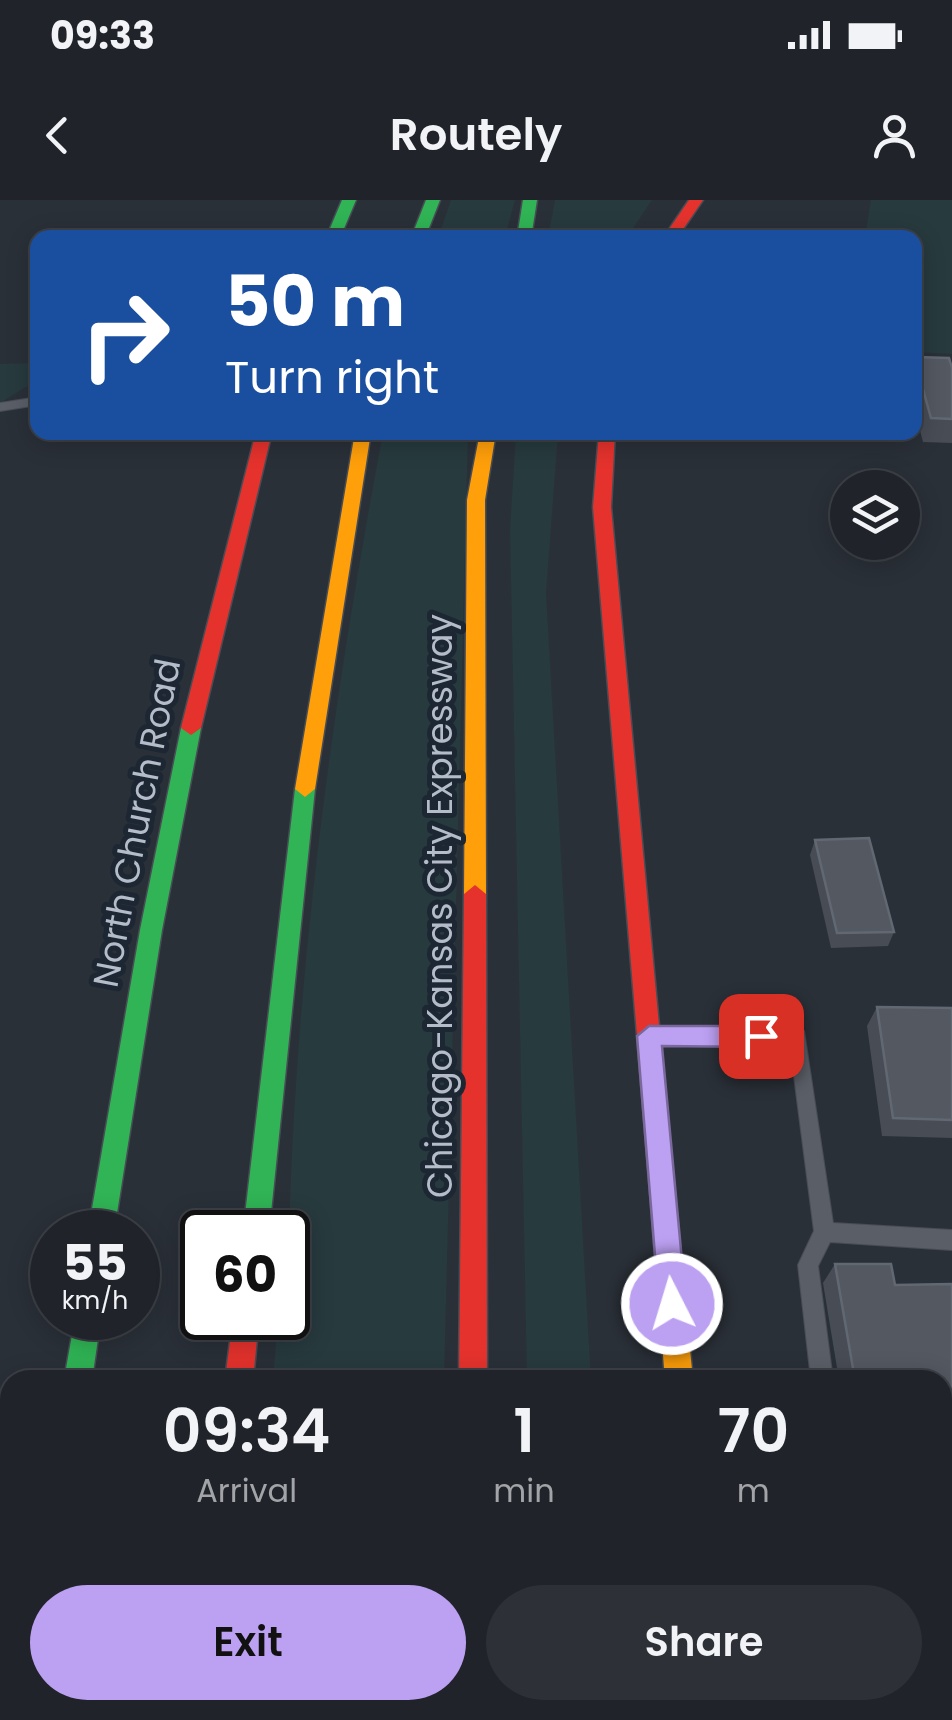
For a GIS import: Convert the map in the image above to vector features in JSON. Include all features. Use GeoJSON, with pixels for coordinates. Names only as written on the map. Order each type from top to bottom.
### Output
{"type":"FeatureCollection","features":[{"type":"Feature","properties":{"kind":"main road"},"geometry":{"type":"LineString","coordinates":[[336,230],[349,200]]}},
{"type":"Feature","properties":{"kind":"main road"},"geometry":{"type":"LineString","coordinates":[[421,230],[433,200]]}},
{"type":"Feature","properties":{"kind":"main road"},"geometry":{"type":"LineString","coordinates":[[525,230],[530,200]]}},
{"type":"Feature","properties":{"kind":"main road"},"geometry":{"type":"LineString","coordinates":[[675,230],[696,200]]}},
{"type":"Feature","properties":{"kind":"main road","name":"North Church Road"},"geometry":{"type":"LineString","coordinates":[[104,1210],[135,1016],[182,767],[224,574],[262,440]]}},
{"type":"Feature","properties":{"kind":"main road"},"geometry":{"type":"LineString","coordinates":[[258,1210],[308,771],[363,440]]}},
{"type":"Feature","properties":{"kind":"main road","name":"Chicago-Kansas City Expressway"},"geometry":{"type":"LineString","coordinates":[[473,1370],[476,500],[487,440]]}},
{"type":"Feature","properties":{"kind":"main road"},"geometry":{"type":"LineString","coordinates":[[606,440],[602,507],[678,1370]]}},
{"type":"Feature","properties":{"kind":"main road"},"geometry":{"type":"LineString","coordinates":[[80,1370],[84,1340]]}},
{"type":"Feature","properties":{"kind":"main road"},"geometry":{"type":"LineString","coordinates":[[240,1370],[244,1340]]}},
{"type":"Feature","properties":{"kind":"lane"},"geometry":{"type":"LineString","coordinates":[[0,408],[30,402]]}},
{"type":"Feature","properties":{"kind":"lane"},"geometry":{"type":"LineString","coordinates":[[649,1036],[798,1036],[824,1232],[808,1265],[821,1370]]}},
{"type":"Feature","properties":{"kind":"lane"},"geometry":{"type":"LineString","coordinates":[[824,1232],[952,1240]]}},
{"type":"Feature","properties":{"kind":"green space"},"geometry":{"type":"Polygon","coordinates":[[[451,200],[515,200],[507,230],[441,230],[451,200]]]}},
{"type":"Feature","properties":{"kind":"green space"},"geometry":{"type":"Polygon","coordinates":[[[555,200],[652,200],[632,230],[549,230],[555,200]]]}},
{"type":"Feature","properties":{"kind":"green space"},"geometry":{"type":"Polygon","coordinates":[[[871,200],[952,200],[952,354],[922,352],[922,230],[866,230],[871,200]]]}},
{"type":"Feature","properties":{"kind":"green space"},"geometry":{"type":"Polygon","coordinates":[[[30,363],[30,384],[0,403],[0,364],[30,363]]]}},
{"type":"Feature","properties":{"kind":"green space"},"geometry":{"type":"Polygon","coordinates":[[[382,440],[468,440],[444,1370],[274,1370],[276,1340],[310,1340],[310,1210],[290,1210],[295,1097],[315,874],[345,652],[382,440]]]}},
{"type":"Feature","properties":{"kind":"green space"},"geometry":{"type":"Polygon","coordinates":[[[516,440],[557,440],[546,593],[590,1370],[527,1370],[510,530],[516,440]]]}},
{"type":"Feature","properties":{"kind":"building"},"geometry":{"type":"Polygon","coordinates":[[[922,357],[949,358],[952,419],[931,418],[922,386],[922,357]]]}},
{"type":"Feature","properties":{"kind":"building"},"geometry":{"type":"Polygon","coordinates":[[[869,838],[894,932],[837,933],[815,840],[869,838]]]}},
{"type":"Feature","properties":{"kind":"building"},"geometry":{"type":"Polygon","coordinates":[[[877,1007],[952,1008],[952,1120],[893,1118],[877,1007]]]}},
{"type":"Feature","properties":{"kind":"building"},"geometry":{"type":"Polygon","coordinates":[[[835,1264],[891,1264],[895,1285],[952,1284],[952,1370],[853,1370],[835,1264]]]}},
{"type":"Feature","properties":{"kind":"traffic: fast"},"geometry":{"type":"LineString","coordinates":[[336,230],[349,200]]}},
{"type":"Feature","properties":{"kind":"traffic: fast"},"geometry":{"type":"LineString","coordinates":[[421,230],[433,200]]}},
{"type":"Feature","properties":{"kind":"traffic: fast"},"geometry":{"type":"LineString","coordinates":[[525,230],[530,200]]}},
{"type":"Feature","properties":{"kind":"traffic: fast"},"geometry":{"type":"LineString","coordinates":[[105,1210],[151,930],[191,728]]}},
{"type":"Feature","properties":{"kind":"traffic: fast"},"geometry":{"type":"LineString","coordinates":[[258,1210],[305,789]]}},
{"type":"Feature","properties":{"kind":"traffic: fast"},"geometry":{"type":"LineString","coordinates":[[80,1370],[84,1340]]}},
{"type":"Feature","properties":{"kind":"traffic: slow"},"geometry":{"type":"LineString","coordinates":[[305,789],[362,440]]}},
{"type":"Feature","properties":{"kind":"traffic: slow"},"geometry":{"type":"LineString","coordinates":[[475,894],[476,500],[487,440]]}},
{"type":"Feature","properties":{"kind":"traffic: slow"},"geometry":{"type":"LineString","coordinates":[[659,1155],[678,1370]]}},
{"type":"Feature","properties":{"kind":"traffic: jam"},"geometry":{"type":"LineString","coordinates":[[675,230],[696,200]]}},
{"type":"Feature","properties":{"kind":"traffic: jam"},"geometry":{"type":"LineString","coordinates":[[191,728],[262,440]]}},
{"type":"Feature","properties":{"kind":"traffic: jam"},"geometry":{"type":"LineString","coordinates":[[606,440],[602,507],[659,1155]]}},
{"type":"Feature","properties":{"kind":"traffic: jam"},"geometry":{"type":"LineString","coordinates":[[473,1370],[475,894]]}},
{"type":"Feature","properties":{"kind":"traffic: jam"},"geometry":{"type":"LineString","coordinates":[[240,1370],[244,1340]]}},
{"type":"Feature","properties":{"kind":"route"},"geometry":{"type":"LineString","coordinates":[[672,1304],[649,1036],[761,1036]]}}]}
